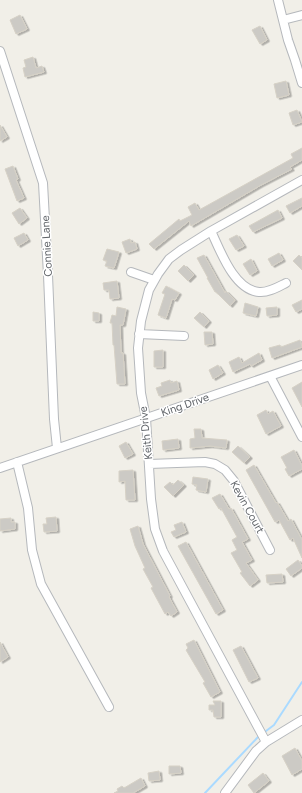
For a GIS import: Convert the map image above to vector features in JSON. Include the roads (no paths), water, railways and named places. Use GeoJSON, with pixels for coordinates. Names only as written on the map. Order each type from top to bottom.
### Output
{"type":"FeatureCollection","features":[{"type":"Feature","properties":{"kind":"street"},"geometry":{"type":"LineString","coordinates":[[278,0],[288,40],[302,83]]}},
{"type":"Feature","properties":{"kind":"street"},"geometry":{"type":"LineString","coordinates":[[283,20],[302,15]]}},
{"type":"Feature","properties":{"kind":"street","name":"Connie Lane"},"geometry":{"type":"LineString","coordinates":[[0,51],[43,184],[54,419],[57,448]]}},
{"type":"Feature","properties":{"kind":"street","name":"Keith Drive"},"geometry":{"type":"LineString","coordinates":[[266,742],[163,551],[155,528],[151,499],[146,418],[141,386],[138,348],[144,307],[154,280],[169,260],[181,250],[210,231],[302,180]]}},
{"type":"Feature","properties":{"kind":"street"},"geometry":{"type":"LineString","coordinates":[[210,231],[233,275],[240,282],[259,292],[270,290],[286,283]]}},
{"type":"Feature","properties":{"kind":"street"},"geometry":{"type":"LineString","coordinates":[[131,272],[154,280]]}},
{"type":"Feature","properties":{"kind":"street"},"geometry":{"type":"LineString","coordinates":[[139,334],[184,336]]}},
{"type":"Feature","properties":{"kind":"street","name":"King Drive"},"geometry":{"type":"LineString","coordinates":[[0,468],[302,365]]}},
{"type":"Feature","properties":{"kind":"street"},"geometry":{"type":"LineString","coordinates":[[270,376],[302,437]]}},
{"type":"Feature","properties":{"kind":"street"},"geometry":{"type":"LineString","coordinates":[[17,462],[28,508],[32,550],[41,584],[108,707]]}},
{"type":"Feature","properties":{"kind":"street","name":"Kevin Court"},"geometry":{"type":"LineString","coordinates":[[149,464],[206,462],[215,464],[225,470],[234,481],[270,550]]}},
{"type":"Feature","properties":{"kind":"street"},"geometry":{"type":"LineString","coordinates":[[225,793],[248,759],[266,742],[302,720]]}},
{"type":"Feature","properties":{"kind":"waterway"},"geometry":{"type":"LineString","coordinates":[[266,731],[274,725],[302,682]]}},
{"type":"Feature","properties":{"kind":"waterway"},"geometry":{"type":"LineString","coordinates":[[205,793],[258,737]]}}]}
